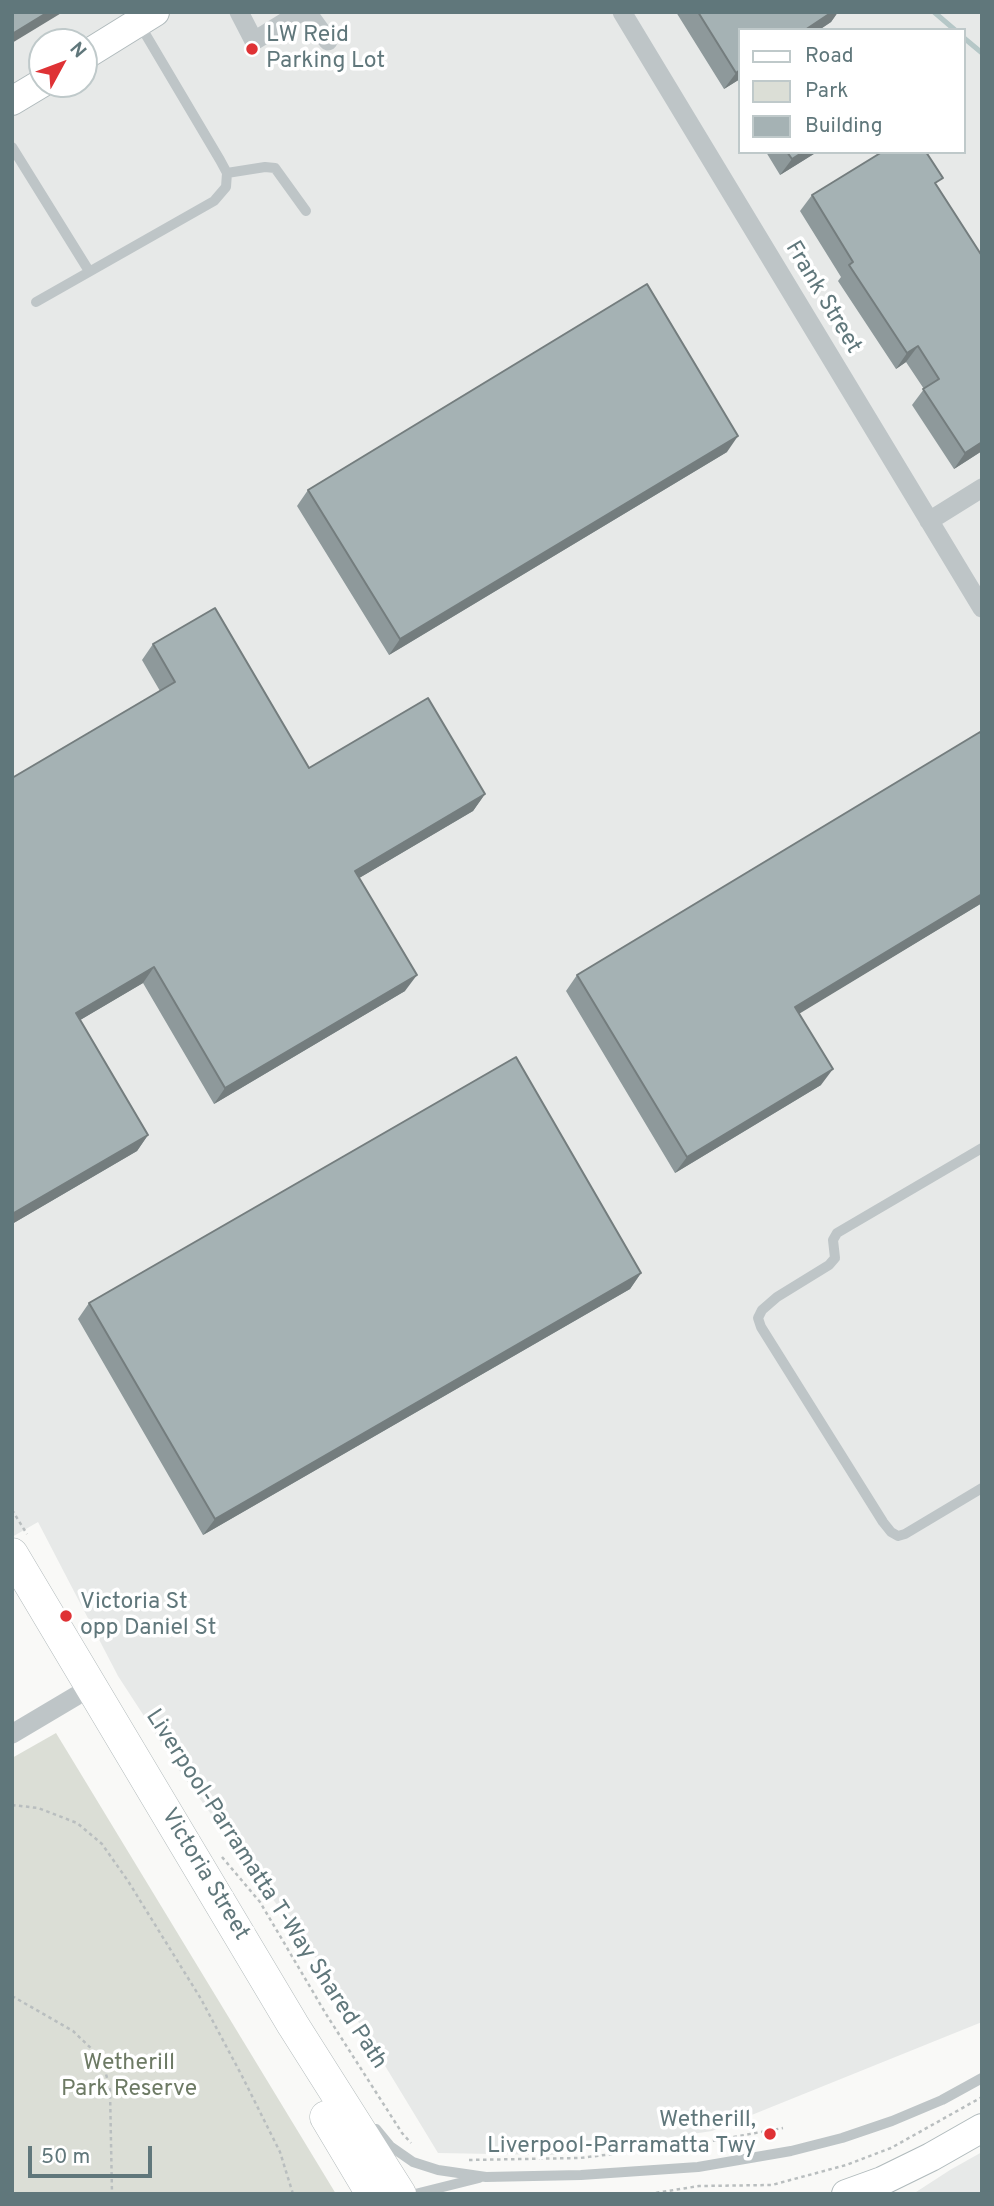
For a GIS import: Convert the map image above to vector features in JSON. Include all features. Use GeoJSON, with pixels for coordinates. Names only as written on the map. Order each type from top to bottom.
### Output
{"type":"FeatureCollection","features":[{"type":"Feature","properties":{"kind":"main road","name":"Victoria Street"},"geometry":{"type":"LineString","coordinates":[[19,1544],[293,2025],[400,2194]]}},
{"type":"Feature","properties":{"kind":"main road","name":"Victoria Street"},"geometry":{"type":"LineString","coordinates":[[12,1591],[372,2194]]}},
{"type":"Feature","properties":{"kind":"street"},"geometry":{"type":"LineString","coordinates":[[239,12],[254,41],[301,12]]}},
{"type":"Feature","properties":{"kind":"street"},"geometry":{"type":"LineString","coordinates":[[307,12],[328,41]]}},
{"type":"Feature","properties":{"kind":"street","name":"Frank Street"},"geometry":{"type":"LineString","coordinates":[[622,12],[982,608]]}},
{"type":"Feature","properties":{"kind":"street"},"geometry":{"type":"LineString","coordinates":[[98,46],[142,16]]}},
{"type":"Feature","properties":{"kind":"street"},"geometry":{"type":"LineString","coordinates":[[12,101],[28,91]]}},
{"type":"Feature","properties":{"kind":"street"},"geometry":{"type":"LineString","coordinates":[[929,522],[982,488]]}},
{"type":"Feature","properties":{"kind":"street"},"geometry":{"type":"LineString","coordinates":[[12,1734],[76,1696]]}},
{"type":"Feature","properties":{"kind":"street"},"geometry":{"type":"LineString","coordinates":[[846,2194],[882,2180],[980,2132]]}},
{"type":"Feature","properties":{"kind":"lane"},"geometry":{"type":"LineString","coordinates":[[36,302],[214,201],[226,187],[227,173],[142,16]]}},
{"type":"Feature","properties":{"kind":"lane"},"geometry":{"type":"LineString","coordinates":[[12,147],[89,271]]}},
{"type":"Feature","properties":{"kind":"lane"},"geometry":{"type":"LineString","coordinates":[[227,173],[275,168],[306,211]]}},
{"type":"Feature","properties":{"kind":"lane"},"geometry":{"type":"LineString","coordinates":[[982,1147],[837,1234],[833,1240],[835,1258],[829,1265],[777,1297],[762,1310],[758,1318],[761,1327],[891,1532],[898,1536],[905,1534],[982,1488]]}},
{"type":"Feature","properties":{"kind":"lane"},"geometry":{"type":"LineString","coordinates":[[293,2025],[338,2076]]}},
{"type":"Feature","properties":{"kind":"lane"},"geometry":{"type":"LineString","coordinates":[[367,2115],[390,2146],[413,2162],[438,2170],[486,2177],[580,2175],[698,2167],[791,2151],[892,2121],[942,2100],[982,2078]]}},
{"type":"Feature","properties":{"kind":"lane"},"geometry":{"type":"LineString","coordinates":[[415,2194],[486,2177]]}},
{"type":"Feature","properties":{"kind":"path"},"geometry":{"type":"LineString","coordinates":[[12,1510],[19,1544]]}},
{"type":"Feature","properties":{"kind":"path"},"geometry":{"type":"LineString","coordinates":[[12,1805],[38,1808],[77,1823],[102,1844],[201,1998],[280,2152],[293,2194]]}},
{"type":"Feature","properties":{"kind":"path","name":"Liverpool-Parramatta T-Way Shared Path"},"geometry":{"type":"LineString","coordinates":[[222,1856],[260,1902],[395,2122],[418,2150]]}},
{"type":"Feature","properties":{"kind":"path"},"geometry":{"type":"LineString","coordinates":[[12,1996],[73,2031],[101,2061],[110,2090],[112,2194]]}},
{"type":"Feature","properties":{"kind":"path"},"geometry":{"type":"LineString","coordinates":[[628,2194],[699,2186],[772,2185],[846,2165],[891,2148],[982,2097]]}},
{"type":"Feature","properties":{"kind":"path"},"geometry":{"type":"LineString","coordinates":[[469,2160],[580,2158],[695,2144],[783,2128]]}},
{"type":"Feature","properties":{"kind":"shaded area"},"geometry":{"type":"Polygon","coordinates":[[[12,12],[982,12],[982,2022],[712,2131],[551,2155],[438,2153],[339,1990],[181,1773],[118,1676],[38,1522],[12,1537],[12,12]]]}},
{"type":"Feature","properties":{"kind":"shaded area"},"geometry":{"type":"Polygon","coordinates":[[[982,2152],[982,2194],[913,2194],[950,2170],[982,2152]]]}},
{"type":"Feature","properties":{"kind":"green space","name":"Wetherill Park Reserve"},"geometry":{"type":"Polygon","coordinates":[[[56,1733],[336,2194],[12,2194],[12,1758],[56,1733]]]}},
{"type":"Feature","properties":{"kind":"building"},"geometry":{"type":"Polygon","coordinates":[[[12,12],[48,12],[12,34],[12,12]]]}},
{"type":"Feature","properties":{"kind":"building"},"geometry":{"type":"Polygon","coordinates":[[[698,12],[832,12],[808,28],[738,28],[736,73],[698,12]]]}},
{"type":"Feature","properties":{"kind":"building"},"geometry":{"type":"Polygon","coordinates":[[[879,154],[927,154],[943,178],[935,183],[982,256],[982,442],[965,453],[923,389],[939,379],[918,346],[907,353],[849,265],[853,262],[812,195],[879,154]]]}},
{"type":"Feature","properties":{"kind":"building"},"geometry":{"type":"Polygon","coordinates":[[[647,284],[738,436],[400,639],[308,490],[647,284]]]}},
{"type":"Feature","properties":{"kind":"building"},"geometry":{"type":"Polygon","coordinates":[[[215,608],[309,768],[428,698],[485,794],[355,871],[417,975],[225,1088],[154,967],[76,1013],[148,1135],[12,1214],[12,778],[175,682],[153,644],[215,608]]]}},
{"type":"Feature","properties":{"kind":"building"},"geometry":{"type":"Polygon","coordinates":[[[980,732],[982,894],[795,1007],[833,1069],[687,1157],[577,975],[980,732]]]}},
{"type":"Feature","properties":{"kind":"building"},"geometry":{"type":"Polygon","coordinates":[[[516,1057],[641,1273],[215,1519],[89,1303],[516,1057]]]}},
{"type":"Feature","properties":{"kind":"waterway"},"geometry":{"type":"LineString","coordinates":[[934,12],[953,28]]}},
{"type":"Feature","properties":{"kind":"waterway"},"geometry":{"type":"LineString","coordinates":[[966,40],[982,53]]}},
{"type":"Feature","properties":{"kind":"place","name":"LW Reid Parking Lot"},"geometry":{"type":"Point","coordinates":[252,49]}},
{"type":"Feature","properties":{"kind":"place","name":"Victoria St opp Daniel St"},"geometry":{"type":"Point","coordinates":[66,1616]}},
{"type":"Feature","properties":{"kind":"place","name":"Wetherill, Liverpool-Parramatta Twy"},"geometry":{"type":"Point","coordinates":[770,2134]}}]}
